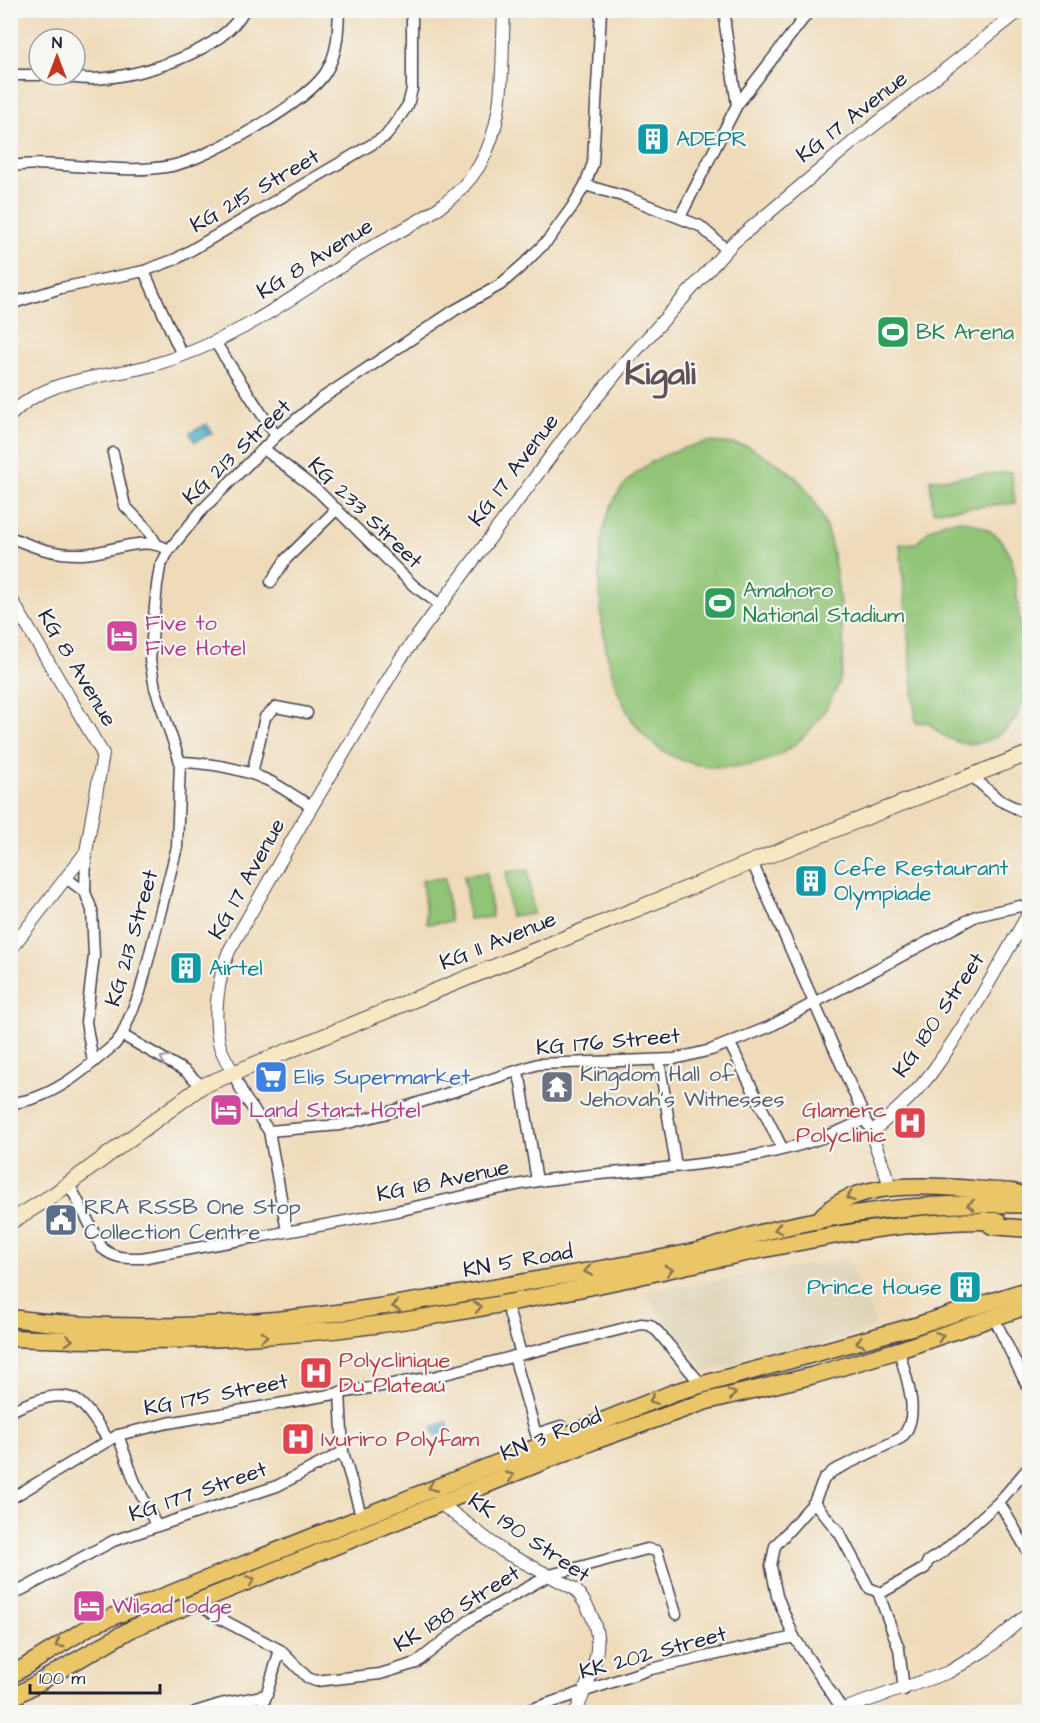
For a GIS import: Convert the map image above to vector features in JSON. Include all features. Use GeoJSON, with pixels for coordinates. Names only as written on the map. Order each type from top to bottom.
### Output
{"type":"FeatureCollection","features":[{"type":"Feature","properties":{"kind":"main road","name":"KG 11 Avenue"},"geometry":{"type":"LineString","coordinates":[[10,1222],[202,1086],[752,862],[973,777],[1029,753]]}},
{"type":"Feature","properties":{"kind":"main road"},"geometry":{"type":"LineString","coordinates":[[818,1221],[826,1210],[845,1198],[891,1188],[1012,1192],[1029,1197]]}},
{"type":"Feature","properties":{"kind":"main road","name":"KN 5 Road"},"geometry":{"type":"LineString","coordinates":[[10,1318],[50,1324],[206,1324],[332,1314],[391,1306],[695,1251],[772,1230],[818,1221],[896,1210],[953,1206],[1029,1205]]}},
{"type":"Feature","properties":{"kind":"main road"},"geometry":{"type":"LineString","coordinates":[[985,1221],[1029,1221]]}},
{"type":"Feature","properties":{"kind":"main road"},"geometry":{"type":"LineString","coordinates":[[985,1221],[992,1226],[1029,1229]]}},
{"type":"Feature","properties":{"kind":"main road","name":"KN 5 Road"},"geometry":{"type":"LineString","coordinates":[[10,1338],[109,1342],[269,1336],[419,1319],[853,1232],[985,1221]]}},
{"type":"Feature","properties":{"kind":"main road"},"geometry":{"type":"LineString","coordinates":[[1025,1297],[1029,1281]]}},
{"type":"Feature","properties":{"kind":"main road","name":"KN 3 Road"},"geometry":{"type":"LineString","coordinates":[[10,1699],[133,1628],[594,1441],[707,1401],[811,1376],[899,1350],[994,1318],[1025,1297]]}},
{"type":"Feature","properties":{"kind":"main road","name":"KN 3 Road"},"geometry":{"type":"LineString","coordinates":[[10,1676],[92,1624],[564,1434],[700,1383],[804,1358],[1025,1297]]}},
{"type":"Feature","properties":{"kind":"main road"},"geometry":{"type":"LineString","coordinates":[[700,1383],[707,1401]]}},
{"type":"Feature","properties":{"kind":"main road"},"geometry":{"type":"LineString","coordinates":[[92,1624],[106,1642]]}},
{"type":"Feature","properties":{"kind":"street"},"geometry":{"type":"LineString","coordinates":[[87,79],[128,75],[157,67],[222,37],[239,21],[244,10]]}},
{"type":"Feature","properties":{"kind":"street"},"geometry":{"type":"LineString","coordinates":[[10,166],[139,169],[171,166],[192,159],[266,121],[325,74],[335,54],[339,10]]}},
{"type":"Feature","properties":{"kind":"street","name":"KG 215 Street"},"geometry":{"type":"LineString","coordinates":[[13,303],[61,288],[144,271],[176,259],[386,136],[408,105],[412,89],[412,10]]}},
{"type":"Feature","properties":{"kind":"street","name":"KG 8 Avenue"},"geometry":{"type":"LineString","coordinates":[[10,416],[39,392],[182,355],[250,325],[360,254],[450,202],[479,166],[496,126],[504,10]]}},
{"type":"Feature","properties":{"kind":"street","name":"KG 213 Street"},"geometry":{"type":"LineString","coordinates":[[122,1035],[140,992],[177,847],[180,762],[155,688],[150,660],[156,585],[160,567],[169,550],[202,510],[276,436],[321,399],[456,310],[500,285],[549,239],[585,185],[592,164],[596,136],[601,10]]}},
{"type":"Feature","properties":{"kind":"street"},"geometry":{"type":"LineString","coordinates":[[726,10],[725,25],[737,105]]}},
{"type":"Feature","properties":{"kind":"street","name":"KG 17 Avenue"},"geometry":{"type":"LineString","coordinates":[[233,1072],[219,1045],[218,1004],[222,969],[312,806],[401,658],[439,604],[623,364],[726,249],[853,142],[1021,10]]}},
{"type":"Feature","properties":{"kind":"street"},"geometry":{"type":"LineString","coordinates":[[680,217],[737,105],[810,11]]}},
{"type":"Feature","properties":{"kind":"street"},"geometry":{"type":"LineString","coordinates":[[10,75],[27,75]]}},
{"type":"Feature","properties":{"kind":"street"},"geometry":{"type":"LineString","coordinates":[[585,185],[700,226],[726,249]]}},
{"type":"Feature","properties":{"kind":"street"},"geometry":{"type":"LineString","coordinates":[[144,271],[182,355]]}},
{"type":"Feature","properties":{"kind":"street"},"geometry":{"type":"LineString","coordinates":[[10,288],[13,303]]}},
{"type":"Feature","properties":{"kind":"street"},"geometry":{"type":"LineString","coordinates":[[215,342],[276,436]]}},
{"type":"Feature","properties":{"kind":"street","name":"KG 233 Street"},"geometry":{"type":"LineString","coordinates":[[264,449],[300,475],[414,586],[439,604]]}},
{"type":"Feature","properties":{"kind":"street"},"geometry":{"type":"LineString","coordinates":[[113,453],[125,506],[147,529],[157,545]]}},
{"type":"Feature","properties":{"kind":"street"},"geometry":{"type":"LineString","coordinates":[[271,582],[286,559],[337,509]]}},
{"type":"Feature","properties":{"kind":"street"},"geometry":{"type":"LineString","coordinates":[[10,537],[35,548],[58,554],[100,552],[125,544],[157,545],[169,550]]}},
{"type":"Feature","properties":{"kind":"street","name":"KG 8 Avenue"},"geometry":{"type":"LineString","coordinates":[[10,597],[103,754],[86,852],[10,950]]}},
{"type":"Feature","properties":{"kind":"street"},"geometry":{"type":"LineString","coordinates":[[252,774],[265,717],[276,707],[306,713]]}},
{"type":"Feature","properties":{"kind":"street"},"geometry":{"type":"LineString","coordinates":[[180,762],[225,767],[252,774],[312,806]]}},
{"type":"Feature","properties":{"kind":"street"},"geometry":{"type":"LineString","coordinates":[[973,777],[999,800],[1029,814]]}},
{"type":"Feature","properties":{"kind":"street"},"geometry":{"type":"LineString","coordinates":[[86,852],[85,892],[92,910],[94,933],[94,956],[86,1022],[93,1062]]}},
{"type":"Feature","properties":{"kind":"street"},"geometry":{"type":"LineString","coordinates":[[752,862],[871,1133],[891,1188]]}},
{"type":"Feature","properties":{"kind":"street"},"geometry":{"type":"LineString","coordinates":[[66,878],[85,892]]}},
{"type":"Feature","properties":{"kind":"street","name":"KG 176 Street"},"geometry":{"type":"LineString","coordinates":[[269,1131],[340,1125],[384,1114],[538,1064],[565,1061],[659,1060],[730,1044],[769,1027],[976,916],[1020,906],[1029,910]]}},
{"type":"Feature","properties":{"kind":"street","name":"KG 180 Street"},"geometry":{"type":"LineString","coordinates":[[871,1133],[932,1073],[1000,965],[1029,910]]}},
{"type":"Feature","properties":{"kind":"street"},"geometry":{"type":"LineString","coordinates":[[10,1103],[26,1102],[43,1096],[93,1062],[122,1035],[185,1071],[202,1086]]}},
{"type":"Feature","properties":{"kind":"street"},"geometry":{"type":"LineString","coordinates":[[730,1044],[782,1148]]}},
{"type":"Feature","properties":{"kind":"street"},"geometry":{"type":"LineString","coordinates":[[659,1060],[676,1166]]}},
{"type":"Feature","properties":{"kind":"street"},"geometry":{"type":"LineString","coordinates":[[517,1071],[522,1083],[537,1182]]}},
{"type":"Feature","properties":{"kind":"street"},"geometry":{"type":"LineString","coordinates":[[233,1072],[245,1098],[269,1131],[287,1231]]}},
{"type":"Feature","properties":{"kind":"street","name":"KG 18 Avenue"},"geometry":{"type":"LineString","coordinates":[[68,1182],[102,1248],[111,1256],[123,1259],[142,1258],[537,1182],[676,1166],[782,1148],[848,1128],[865,1119]]}},
{"type":"Feature","properties":{"kind":"street"},"geometry":{"type":"LineString","coordinates":[[506,1302],[536,1434],[561,1426],[564,1434]]}},
{"type":"Feature","properties":{"kind":"street"},"geometry":{"type":"LineString","coordinates":[[994,1318],[1029,1392]]}},
{"type":"Feature","properties":{"kind":"street","name":"KG 175 Street"},"geometry":{"type":"LineString","coordinates":[[10,1499],[113,1437],[168,1423],[433,1377],[641,1324],[650,1325],[700,1383]]}},
{"type":"Feature","properties":{"kind":"street"},"geometry":{"type":"LineString","coordinates":[[899,1350],[911,1399],[912,1421],[909,1430],[901,1438],[833,1471],[824,1479],[814,1502],[775,1546],[771,1557],[777,1596],[794,1637],[841,1712],[949,1672],[981,1652],[1029,1612]]}},
{"type":"Feature","properties":{"kind":"street"},"geometry":{"type":"LineString","coordinates":[[340,1392],[343,1452],[361,1515]]}},
{"type":"Feature","properties":{"kind":"street"},"geometry":{"type":"LineString","coordinates":[[10,1410],[54,1397],[79,1402],[113,1437],[156,1525]]}},
{"type":"Feature","properties":{"kind":"street","name":"KG 177 Street"},"geometry":{"type":"LineString","coordinates":[[10,1596],[113,1542],[156,1525],[277,1486],[343,1452]]}},
{"type":"Feature","properties":{"kind":"street"},"geometry":{"type":"LineString","coordinates":[[878,1593],[925,1568],[928,1561],[944,1551],[999,1502],[1029,1466]]}},
{"type":"Feature","properties":{"kind":"street"},"geometry":{"type":"LineString","coordinates":[[814,1502],[840,1534],[869,1588],[878,1593],[899,1649],[904,1690]]}},
{"type":"Feature","properties":{"kind":"street"},"geometry":{"type":"LineString","coordinates":[[999,1502],[1029,1555]]}},
{"type":"Feature","properties":{"kind":"street","name":"KK 190 Street"},"geometry":{"type":"LineString","coordinates":[[441,1504],[504,1552],[575,1589],[582,1597],[597,1632],[599,1649],[596,1665],[576,1713]]}},
{"type":"Feature","properties":{"kind":"street","name":"KK 188 Street"},"geometry":{"type":"LineString","coordinates":[[198,1602],[219,1618],[280,1650],[308,1678],[316,1681],[380,1674],[404,1668],[429,1654],[471,1619],[550,1575],[598,1560],[652,1549],[657,1551],[676,1614]]}},
{"type":"Feature","properties":{"kind":"street","name":"KK 202 Street"},"geometry":{"type":"LineString","coordinates":[[523,1713],[651,1669],[794,1637]]}},
{"type":"Feature","properties":{"kind":"street"},"geometry":{"type":"LineString","coordinates":[[261,1713],[280,1650]]}},
{"type":"Feature","properties":{"kind":"street"},"geometry":{"type":"LineString","coordinates":[[195,1713],[221,1704],[267,1695]]}},
{"type":"Feature","properties":{"kind":"shaded area"},"geometry":{"type":"Polygon","coordinates":[[[848,1259],[877,1326],[810,1348],[706,1371],[643,1292],[848,1259]]]}},
{"type":"Feature","properties":{"kind":"green space","name":"Amahoro National Stadium"},"geometry":{"type":"Polygon","coordinates":[[[709,442],[737,444],[752,448],[789,472],[804,487],[816,504],[830,542],[841,616],[844,650],[842,672],[835,692],[819,719],[809,731],[786,750],[773,758],[743,766],[706,766],[676,758],[651,742],[633,721],[619,695],[603,633],[600,552],[606,521],[618,493],[628,481],[655,460],[686,447],[709,442]]]}},
{"type":"Feature","properties":{"kind":"green space"},"geometry":{"type":"Polygon","coordinates":[[[1011,472],[1015,503],[933,511],[930,480],[1011,472]]]}},
{"type":"Feature","properties":{"kind":"green space"},"geometry":{"type":"Polygon","coordinates":[[[962,520],[996,535],[1010,557],[1014,568],[1027,687],[1022,705],[1014,720],[1002,732],[989,740],[974,744],[958,742],[943,735],[928,722],[916,723],[900,544],[917,543],[930,529],[945,522],[962,520]]]}},
{"type":"Feature","properties":{"kind":"green space"},"geometry":{"type":"Polygon","coordinates":[[[528,870],[533,914],[510,916],[506,872],[528,870]]]}},
{"type":"Feature","properties":{"kind":"green space"},"geometry":{"type":"Polygon","coordinates":[[[487,873],[492,917],[469,919],[464,875],[487,873]]]}},
{"type":"Feature","properties":{"kind":"green space"},"geometry":{"type":"Polygon","coordinates":[[[445,878],[450,922],[427,924],[422,880],[445,878]]]}},
{"type":"Feature","properties":{"kind":"water"},"geometry":{"type":"Polygon","coordinates":[[[207,424],[212,433],[195,442],[190,433],[207,424]]]}},
{"type":"Feature","properties":{"kind":"water"},"geometry":{"type":"Polygon","coordinates":[[[447,1422],[450,1431],[435,1436],[432,1427],[447,1422]]]}},
{"type":"Feature","properties":{"kind":"place","name":"ADEPR"},"geometry":{"type":"Point","coordinates":[653,139]}},
{"type":"Feature","properties":{"kind":"place","name":"BK Arena"},"geometry":{"type":"Point","coordinates":[893,332]}},
{"type":"Feature","properties":{"kind":"place","name":"Amahoro National Stadium"},"geometry":{"type":"Point","coordinates":[720,603]}},
{"type":"Feature","properties":{"kind":"place","name":"Five to Five Hotel"},"geometry":{"type":"Point","coordinates":[122,636]}},
{"type":"Feature","properties":{"kind":"place","name":"Cefe Restaurant Olympiade"},"geometry":{"type":"Point","coordinates":[811,881]}},
{"type":"Feature","properties":{"kind":"place","name":"Airtel"},"geometry":{"type":"Point","coordinates":[186,968]}},
{"type":"Feature","properties":{"kind":"place","name":"Elis Supermarket"},"geometry":{"type":"Point","coordinates":[271,1077]}},
{"type":"Feature","properties":{"kind":"place","name":"Kingdom Hall of Jehovah's Witnesses"},"geometry":{"type":"Point","coordinates":[557,1087]}},
{"type":"Feature","properties":{"kind":"place","name":"Land Start Hotel"},"geometry":{"type":"Point","coordinates":[226,1110]}},
{"type":"Feature","properties":{"kind":"place","name":"Glamerc Polyclinic"},"geometry":{"type":"Point","coordinates":[910,1123]}},
{"type":"Feature","properties":{"kind":"place","name":"RRA RSSB One Stop Collection Centre"},"geometry":{"type":"Point","coordinates":[61,1220]}},
{"type":"Feature","properties":{"kind":"place","name":"Prince House"},"geometry":{"type":"Point","coordinates":[965,1287]}},
{"type":"Feature","properties":{"kind":"place","name":"Polyclinique Du Plateau"},"geometry":{"type":"Point","coordinates":[316,1373]}},
{"type":"Feature","properties":{"kind":"place","name":"Ivuriro Polyfam"},"geometry":{"type":"Point","coordinates":[298,1439]}},
{"type":"Feature","properties":{"kind":"place","name":"Wilsad lodge"},"geometry":{"type":"Point","coordinates":[89,1606]}},
{"type":"Feature","properties":{"kind":"district","name":"Kigali"},"geometry":{"type":"Point","coordinates":[660,374]}}]}
